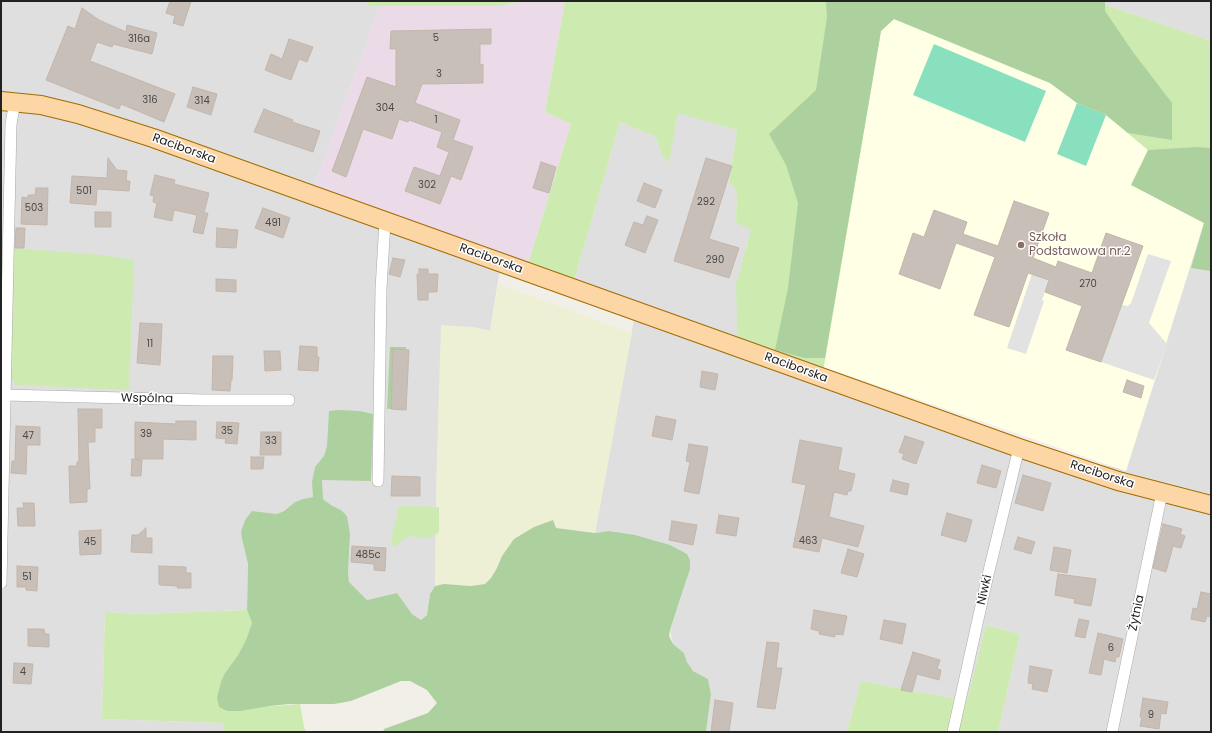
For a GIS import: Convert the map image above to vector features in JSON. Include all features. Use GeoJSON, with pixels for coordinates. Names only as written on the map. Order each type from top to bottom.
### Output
{"type":"FeatureCollection","features":[{"type":"Feature","properties":{"kind":"main road","name":"Raciborska"},"geometry":{"type":"LineString","coordinates":[[8,101],[41,105],[78,114],[146,136],[1019,448],[1118,481],[1211,505]]}},
{"type":"Feature","properties":{"kind":"street"},"geometry":{"type":"LineString","coordinates":[[1,583],[11,124],[8,101]]}},
{"type":"Feature","properties":{"kind":"street"},"geometry":{"type":"LineString","coordinates":[[378,481],[381,289],[385,221]]}},
{"type":"Feature","properties":{"kind":"street","name":"Wspólna"},"geometry":{"type":"LineString","coordinates":[[5,395],[205,400],[289,400]]}},
{"type":"Feature","properties":{"kind":"street","name":"Niwki"},"geometry":{"type":"LineString","coordinates":[[953,732],[987,579],[1019,448]]}},
{"type":"Feature","properties":{"kind":"street","name":"Żytnia"},"geometry":{"type":"LineString","coordinates":[[1112,732],[1162,493]]}},
{"type":"Feature","properties":{"kind":"shaded area"},"geometry":{"type":"Polygon","coordinates":[[[1,1],[364,1],[369,6],[380,6],[311,195],[500,268],[490,331],[472,327],[437,456],[435,586],[430,594],[427,615],[421,620],[412,614],[397,593],[367,600],[349,582],[341,510],[323,499],[314,497],[295,502],[284,511],[277,514],[252,511],[242,539],[248,564],[247,610],[140,614],[105,612],[102,719],[225,723],[223,732],[1,732],[1,1]]]}},
{"type":"Feature","properties":{"kind":"shaded area"},"geometry":{"type":"Polygon","coordinates":[[[523,1],[565,1],[545,112],[571,124],[526,271],[311,195],[380,6],[500,6],[523,1]]]}},
{"type":"Feature","properties":{"kind":"shaded area"},"geometry":{"type":"Polygon","coordinates":[[[1091,1],[1211,1],[1211,41],[1115,8],[1091,1]]]}},
{"type":"Feature","properties":{"kind":"shaded area","name":"Szkoła Podstawowa nr.2"},"geometry":{"type":"Polygon","coordinates":[[[894,19],[1050,83],[1077,103],[1106,115],[1148,150],[1132,185],[1204,223],[1126,471],[824,367],[881,31],[894,19]]]}},
{"type":"Feature","properties":{"kind":"shaded area"},"geometry":{"type":"Polygon","coordinates":[[[678,112],[737,130],[729,182],[737,191],[736,223],[752,230],[746,247],[738,347],[572,288],[620,122],[656,137],[661,153],[669,162],[678,112]]]}},
{"type":"Feature","properties":{"kind":"shaded area"},"geometry":{"type":"Polygon","coordinates":[[[1148,150],[1211,194],[1211,505],[1005,443],[1126,470],[1167,344],[1131,185],[1148,150]]]}},
{"type":"Feature","properties":{"kind":"shaded area"},"geometry":{"type":"Polygon","coordinates":[[[1148,254],[1171,261],[1149,323],[1167,344],[1154,380],[1101,362],[1122,305],[1128,306],[1131,303],[1148,254]]]}},
{"type":"Feature","properties":{"kind":"shaded area"},"geometry":{"type":"Polygon","coordinates":[[[1032,274],[1049,280],[1042,300],[1044,301],[1026,354],[1007,348],[1032,274]]]}},
{"type":"Feature","properties":{"kind":"shaded area"},"geometry":{"type":"Polygon","coordinates":[[[498,284],[632,333],[595,533],[556,528],[553,520],[502,556],[491,578],[485,584],[471,586],[444,584],[435,586],[441,325],[472,327],[490,331],[498,284]]]}},
{"type":"Feature","properties":{"kind":"shaded area"},"geometry":{"type":"Polygon","coordinates":[[[634,319],[1211,512],[1211,732],[998,732],[1020,634],[986,625],[967,701],[861,681],[847,732],[706,732],[711,694],[708,679],[693,671],[687,662],[684,653],[673,644],[670,630],[687,579],[656,541],[609,531],[595,533],[634,319]]]}},
{"type":"Feature","properties":{"kind":"green space"},"geometry":{"type":"Polygon","coordinates":[[[364,1],[523,1],[500,6],[369,6],[364,1]]]}},
{"type":"Feature","properties":{"kind":"green space"},"geometry":{"type":"Polygon","coordinates":[[[565,1],[1091,1],[1115,8],[1211,41],[1211,194],[1148,150],[1106,115],[1077,103],[1050,83],[894,19],[881,31],[822,377],[738,347],[736,285],[751,230],[736,223],[737,191],[729,182],[737,130],[678,113],[669,163],[661,153],[656,137],[620,122],[572,288],[526,271],[571,124],[545,112],[565,1]]]}},
{"type":"Feature","properties":{"kind":"green space"},"geometry":{"type":"Polygon","coordinates":[[[826,1],[1105,1],[1105,11],[1133,52],[1172,103],[1172,140],[1128,133],[1106,115],[1077,103],[1050,83],[894,19],[881,31],[825,358],[804,358],[775,350],[788,288],[798,203],[786,165],[769,134],[816,90],[827,17],[826,1]]]}},
{"type":"Feature","properties":{"kind":"green space"},"geometry":{"type":"Polygon","coordinates":[[[934,44],[1046,91],[1025,142],[913,95],[934,44]]]}},
{"type":"Feature","properties":{"kind":"green space"},"geometry":{"type":"Polygon","coordinates":[[[1077,103],[1106,115],[1086,166],[1057,154],[1077,103]]]}},
{"type":"Feature","properties":{"kind":"green space"},"geometry":{"type":"Polygon","coordinates":[[[1197,147],[1211,148],[1211,271],[1191,268],[1204,223],[1131,185],[1148,150],[1197,147]]]}},
{"type":"Feature","properties":{"kind":"green space"},"geometry":{"type":"Polygon","coordinates":[[[14,248],[103,255],[134,260],[129,390],[16,385],[10,375],[14,248]]]}},
{"type":"Feature","properties":{"kind":"green space"},"geometry":{"type":"Polygon","coordinates":[[[390,347],[406,347],[403,409],[387,409],[390,347]]]}},
{"type":"Feature","properties":{"kind":"green space"},"geometry":{"type":"Polygon","coordinates":[[[329,411],[360,411],[373,414],[371,481],[322,480],[323,499],[341,510],[347,516],[350,534],[348,571],[349,582],[367,600],[397,593],[412,614],[421,620],[427,615],[430,594],[435,586],[444,584],[471,586],[485,584],[491,578],[502,556],[514,539],[534,527],[553,520],[556,528],[595,533],[609,531],[635,535],[670,545],[687,554],[690,560],[690,569],[669,636],[673,644],[684,653],[687,662],[693,671],[708,679],[711,694],[706,732],[383,732],[384,729],[428,713],[437,703],[427,690],[410,681],[401,681],[351,701],[334,704],[289,704],[240,711],[227,711],[219,707],[217,698],[221,682],[246,640],[252,623],[247,610],[248,564],[241,532],[245,520],[252,511],[277,514],[284,511],[295,502],[313,497],[312,482],[315,467],[324,456],[327,446],[329,411]]]}},
{"type":"Feature","properties":{"kind":"green space"},"geometry":{"type":"Polygon","coordinates":[[[399,506],[439,507],[439,532],[430,538],[410,536],[405,538],[395,547],[393,546],[391,541],[399,506]]]}},
{"type":"Feature","properties":{"kind":"green space"},"geometry":{"type":"Polygon","coordinates":[[[247,610],[252,623],[246,640],[238,655],[225,673],[251,709],[300,704],[306,732],[223,732],[224,723],[102,719],[105,612],[140,614],[247,610]]]}},
{"type":"Feature","properties":{"kind":"green space"},"geometry":{"type":"Polygon","coordinates":[[[986,625],[1020,634],[998,732],[847,732],[861,681],[967,701],[986,625]]]}},
{"type":"Feature","properties":{"kind":"building"},"geometry":{"type":"Polygon","coordinates":[[[170,1],[191,1],[183,26],[173,23],[175,16],[166,13],[170,1]]]}},
{"type":"Feature","properties":{"kind":"building"},"geometry":{"type":"Polygon","coordinates":[[[82,8],[99,20],[126,32],[127,25],[157,33],[152,54],[113,44],[112,47],[97,42],[90,61],[175,94],[164,122],[121,104],[119,109],[46,80],[68,26],[75,29],[82,8]]]}},
{"type":"Feature","properties":{"kind":"building"},"geometry":{"type":"Polygon","coordinates":[[[491,29],[491,44],[480,44],[480,65],[483,64],[483,83],[422,84],[415,103],[460,120],[453,140],[473,147],[461,180],[451,176],[440,204],[405,191],[414,167],[440,176],[449,152],[437,147],[442,132],[409,120],[408,122],[399,119],[392,139],[363,129],[346,177],[332,171],[367,77],[396,87],[396,49],[390,49],[391,31],[491,29]]]}},
{"type":"Feature","properties":{"kind":"building"},"geometry":{"type":"Polygon","coordinates":[[[289,39],[313,47],[307,62],[299,59],[291,80],[265,70],[271,54],[282,59],[289,39]]]}},
{"type":"Feature","properties":{"kind":"building"},"geometry":{"type":"Polygon","coordinates":[[[193,87],[217,94],[211,115],[187,107],[193,87]]]}},
{"type":"Feature","properties":{"kind":"building"},"geometry":{"type":"Polygon","coordinates":[[[264,109],[293,120],[292,122],[320,131],[313,152],[254,132],[264,109]]]}},
{"type":"Feature","properties":{"kind":"building"},"geometry":{"type":"Polygon","coordinates":[[[108,158],[117,170],[127,171],[126,181],[130,181],[129,191],[97,189],[96,205],[70,203],[72,176],[107,178],[108,158]]]}},
{"type":"Feature","properties":{"kind":"building"},"geometry":{"type":"Polygon","coordinates":[[[706,158],[732,166],[709,239],[739,248],[729,278],[674,261],[706,158]]]}},
{"type":"Feature","properties":{"kind":"building"},"geometry":{"type":"Polygon","coordinates":[[[541,162],[556,167],[549,193],[533,188],[541,162]]]}},
{"type":"Feature","properties":{"kind":"building"},"geometry":{"type":"Polygon","coordinates":[[[155,175],[175,180],[174,184],[209,193],[204,213],[208,213],[203,234],[193,232],[197,215],[174,210],[172,221],[154,217],[157,203],[153,202],[154,196],[150,195],[155,175]]]}},
{"type":"Feature","properties":{"kind":"building"},"geometry":{"type":"Polygon","coordinates":[[[644,183],[662,190],[655,208],[637,201],[644,183]]]}},
{"type":"Feature","properties":{"kind":"building"},"geometry":{"type":"Polygon","coordinates":[[[36,188],[48,188],[47,225],[21,224],[22,197],[28,198],[28,195],[35,195],[36,188]]]}},
{"type":"Feature","properties":{"kind":"building","name":"Szkoła Podstawowa nr.2"},"geometry":{"type":"Polygon","coordinates":[[[1014,201],[1049,213],[1033,258],[1056,267],[1058,261],[1092,273],[1106,233],[1143,246],[1101,362],[1066,350],[1082,306],[1045,292],[1049,280],[1028,273],[1009,327],[974,315],[995,257],[956,243],[940,289],[899,274],[913,233],[924,237],[934,210],[967,222],[963,234],[998,246],[1014,201]]]}},
{"type":"Feature","properties":{"kind":"building"},"geometry":{"type":"Polygon","coordinates":[[[263,208],[290,218],[283,238],[255,228],[263,208]]]}},
{"type":"Feature","properties":{"kind":"building"},"geometry":{"type":"Polygon","coordinates":[[[95,212],[111,212],[111,227],[95,227],[95,212]]]}},
{"type":"Feature","properties":{"kind":"building"},"geometry":{"type":"Polygon","coordinates":[[[647,216],[658,220],[645,253],[625,245],[634,222],[643,225],[647,216]]]}},
{"type":"Feature","properties":{"kind":"building"},"geometry":{"type":"Polygon","coordinates":[[[16,228],[25,228],[24,248],[15,248],[16,228]]]}},
{"type":"Feature","properties":{"kind":"building"},"geometry":{"type":"Polygon","coordinates":[[[217,228],[238,230],[236,248],[216,247],[217,228]]]}},
{"type":"Feature","properties":{"kind":"building"},"geometry":{"type":"Polygon","coordinates":[[[393,258],[405,260],[400,277],[389,274],[393,258]]]}},
{"type":"Feature","properties":{"kind":"building"},"geometry":{"type":"Polygon","coordinates":[[[419,269],[428,269],[428,274],[438,274],[437,292],[428,292],[428,300],[418,300],[417,274],[419,274],[419,269]]]}},
{"type":"Feature","properties":{"kind":"building"},"geometry":{"type":"Polygon","coordinates":[[[216,279],[236,280],[236,292],[216,291],[216,279]]]}},
{"type":"Feature","properties":{"kind":"building"},"geometry":{"type":"Polygon","coordinates":[[[140,323],[162,324],[160,365],[137,363],[140,323]]]}},
{"type":"Feature","properties":{"kind":"building"},"geometry":{"type":"Polygon","coordinates":[[[300,346],[317,347],[317,357],[319,357],[318,371],[298,370],[300,346]]]}},
{"type":"Feature","properties":{"kind":"building"},"geometry":{"type":"Polygon","coordinates":[[[393,349],[409,350],[406,410],[391,409],[393,349]]]}},
{"type":"Feature","properties":{"kind":"building"},"geometry":{"type":"Polygon","coordinates":[[[264,351],[280,351],[281,370],[265,371],[264,351]]]}},
{"type":"Feature","properties":{"kind":"building"},"geometry":{"type":"Polygon","coordinates":[[[213,356],[233,356],[230,391],[212,390],[213,356]]]}},
{"type":"Feature","properties":{"kind":"building"},"geometry":{"type":"Polygon","coordinates":[[[702,371],[718,374],[715,390],[700,387],[702,371]]]}},
{"type":"Feature","properties":{"kind":"building"},"geometry":{"type":"Polygon","coordinates":[[[1127,380],[1144,386],[1141,398],[1123,392],[1127,380]]]}},
{"type":"Feature","properties":{"kind":"building"},"geometry":{"type":"Polygon","coordinates":[[[78,409],[102,409],[102,428],[95,428],[95,442],[88,442],[90,489],[87,489],[87,502],[70,503],[69,466],[77,466],[77,462],[79,462],[78,409]]]}},
{"type":"Feature","properties":{"kind":"building"},"geometry":{"type":"Polygon","coordinates":[[[656,416],[676,420],[672,440],[652,436],[656,416]]]}},
{"type":"Feature","properties":{"kind":"building"},"geometry":{"type":"Polygon","coordinates":[[[176,421],[196,421],[196,440],[163,439],[163,459],[135,459],[135,422],[176,424],[176,421]]]}},
{"type":"Feature","properties":{"kind":"building"},"geometry":{"type":"Polygon","coordinates":[[[217,422],[239,423],[237,444],[225,443],[226,439],[216,438],[217,422]]]}},
{"type":"Feature","properties":{"kind":"building"},"geometry":{"type":"Polygon","coordinates":[[[16,426],[40,427],[40,445],[27,445],[26,474],[11,473],[12,461],[15,461],[16,426]]]}},
{"type":"Feature","properties":{"kind":"building"},"geometry":{"type":"Polygon","coordinates":[[[261,432],[281,432],[281,455],[260,455],[261,432]]]}},
{"type":"Feature","properties":{"kind":"building"},"geometry":{"type":"Polygon","coordinates":[[[905,436],[924,442],[916,464],[902,459],[904,454],[899,452],[905,436]]]}},
{"type":"Feature","properties":{"kind":"building"},"geometry":{"type":"Polygon","coordinates":[[[800,440],[842,448],[838,470],[855,474],[851,491],[848,491],[847,495],[834,492],[829,517],[864,526],[858,547],[822,538],[819,552],[793,547],[806,485],[792,482],[800,440]]]}},
{"type":"Feature","properties":{"kind":"building"},"geometry":{"type":"Polygon","coordinates":[[[689,444],[708,447],[699,494],[684,491],[690,462],[686,461],[689,444]]]}},
{"type":"Feature","properties":{"kind":"building"},"geometry":{"type":"Polygon","coordinates":[[[251,457],[264,457],[263,469],[251,469],[251,457]]]}},
{"type":"Feature","properties":{"kind":"building"},"geometry":{"type":"Polygon","coordinates":[[[132,459],[142,460],[141,476],[131,476],[132,459]]]}},
{"type":"Feature","properties":{"kind":"building"},"geometry":{"type":"Polygon","coordinates":[[[982,465],[1001,471],[996,488],[977,483],[982,465]]]}},
{"type":"Feature","properties":{"kind":"building"},"geometry":{"type":"Polygon","coordinates":[[[1023,475],[1051,483],[1043,511],[1015,503],[1023,475]]]}},
{"type":"Feature","properties":{"kind":"building"},"geometry":{"type":"Polygon","coordinates":[[[392,476],[420,477],[420,496],[391,496],[392,476]]]}},
{"type":"Feature","properties":{"kind":"building"},"geometry":{"type":"Polygon","coordinates":[[[893,480],[909,484],[907,495],[890,491],[893,480]]]}},
{"type":"Feature","properties":{"kind":"building"},"geometry":{"type":"Polygon","coordinates":[[[23,503],[34,503],[35,526],[18,526],[17,508],[24,508],[23,503]]]}},
{"type":"Feature","properties":{"kind":"building"},"geometry":{"type":"Polygon","coordinates":[[[947,513],[972,520],[966,542],[941,535],[947,513]]]}},
{"type":"Feature","properties":{"kind":"building"},"geometry":{"type":"Polygon","coordinates":[[[719,515],[739,518],[736,536],[716,533],[719,515]]]}},
{"type":"Feature","properties":{"kind":"building"},"geometry":{"type":"Polygon","coordinates":[[[672,521],[697,525],[693,545],[669,540],[672,521]]]}},
{"type":"Feature","properties":{"kind":"building"},"geometry":{"type":"Polygon","coordinates":[[[1163,524],[1182,529],[1180,534],[1185,536],[1181,548],[1173,546],[1166,572],[1153,568],[1163,524]]]}},
{"type":"Feature","properties":{"kind":"building"},"geometry":{"type":"Polygon","coordinates":[[[146,528],[146,538],[152,538],[152,553],[131,552],[132,535],[138,535],[146,528]]]}},
{"type":"Feature","properties":{"kind":"building"},"geometry":{"type":"Polygon","coordinates":[[[101,530],[101,554],[80,555],[79,531],[101,530]]]}},
{"type":"Feature","properties":{"kind":"building"},"geometry":{"type":"Polygon","coordinates":[[[1018,537],[1035,542],[1031,554],[1014,549],[1018,537]]]}},
{"type":"Feature","properties":{"kind":"building"},"geometry":{"type":"Polygon","coordinates":[[[352,546],[386,548],[385,571],[374,570],[374,564],[351,562],[352,546]]]}},
{"type":"Feature","properties":{"kind":"building"},"geometry":{"type":"Polygon","coordinates":[[[1054,547],[1071,550],[1067,573],[1050,570],[1054,547]]]}},
{"type":"Feature","properties":{"kind":"building"},"geometry":{"type":"Polygon","coordinates":[[[848,549],[864,554],[857,577],[841,573],[848,549]]]}},
{"type":"Feature","properties":{"kind":"building"},"geometry":{"type":"Polygon","coordinates":[[[17,566],[38,567],[37,591],[26,590],[26,587],[17,587],[17,566]]]}},
{"type":"Feature","properties":{"kind":"building"},"geometry":{"type":"Polygon","coordinates":[[[159,566],[186,567],[186,573],[191,573],[191,588],[177,588],[178,586],[160,585],[159,566]]]}},
{"type":"Feature","properties":{"kind":"building"},"geometry":{"type":"Polygon","coordinates":[[[1058,574],[1096,579],[1091,606],[1074,603],[1075,599],[1055,595],[1058,574]]]}},
{"type":"Feature","properties":{"kind":"building"},"geometry":{"type":"Polygon","coordinates":[[[1201,592],[1211,594],[1211,617],[1207,616],[1205,622],[1191,619],[1193,608],[1197,609],[1201,592]]]}},
{"type":"Feature","properties":{"kind":"building"},"geometry":{"type":"Polygon","coordinates":[[[814,610],[847,616],[843,635],[835,634],[835,637],[819,634],[819,631],[811,629],[814,610]]]}},
{"type":"Feature","properties":{"kind":"building"},"geometry":{"type":"Polygon","coordinates":[[[1079,619],[1089,621],[1085,638],[1075,636],[1079,619]]]}},
{"type":"Feature","properties":{"kind":"building"},"geometry":{"type":"Polygon","coordinates":[[[884,620],[906,624],[902,644],[880,639],[884,620]]]}},
{"type":"Feature","properties":{"kind":"building"},"geometry":{"type":"Polygon","coordinates":[[[28,629],[44,629],[45,634],[49,634],[49,647],[28,646],[28,629]]]}},
{"type":"Feature","properties":{"kind":"building"},"geometry":{"type":"Polygon","coordinates":[[[1098,633],[1123,639],[1119,657],[1116,657],[1115,662],[1104,659],[1101,675],[1089,673],[1098,633]]]}},
{"type":"Feature","properties":{"kind":"building"},"geometry":{"type":"Polygon","coordinates":[[[767,642],[779,643],[776,668],[782,668],[775,709],[757,707],[767,642]]]}},
{"type":"Feature","properties":{"kind":"building"},"geometry":{"type":"Polygon","coordinates":[[[913,652],[940,660],[937,669],[941,670],[939,680],[917,674],[912,692],[901,690],[913,652]]]}},
{"type":"Feature","properties":{"kind":"building"},"geometry":{"type":"Polygon","coordinates":[[[14,663],[33,664],[31,684],[13,683],[14,663]]]}},
{"type":"Feature","properties":{"kind":"building"},"geometry":{"type":"Polygon","coordinates":[[[1030,666],[1052,670],[1047,692],[1032,689],[1033,684],[1028,683],[1030,666]]]}},
{"type":"Feature","properties":{"kind":"building"},"geometry":{"type":"Polygon","coordinates":[[[1143,698],[1168,702],[1166,714],[1161,713],[1159,729],[1140,726],[1143,698]]]}},
{"type":"Feature","properties":{"kind":"building"},"geometry":{"type":"Polygon","coordinates":[[[715,700],[733,703],[729,732],[711,732],[715,700]]]}},
{"type":"Feature","properties":{"kind":"place","name":"Szkoła Podstawowa nr.2"},"geometry":{"type":"Point","coordinates":[1021,245]}}]}
